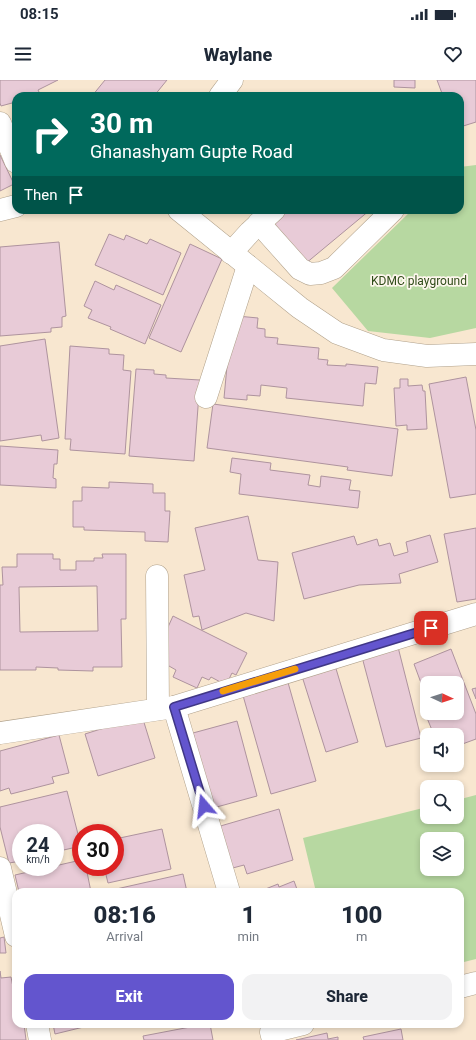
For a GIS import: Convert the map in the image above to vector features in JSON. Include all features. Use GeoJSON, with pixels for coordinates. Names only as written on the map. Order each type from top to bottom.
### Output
{"type":"FeatureCollection","features":[{"type":"Feature","properties":{"kind":"street"},"geometry":{"type":"LineString","coordinates":[[223,92],[232,80]]}},
{"type":"Feature","properties":{"kind":"street"},"geometry":{"type":"LineString","coordinates":[[0,123],[12,152]]}},
{"type":"Feature","properties":{"kind":"street"},"geometry":{"type":"LineString","coordinates":[[0,210],[12,207]]}},
{"type":"Feature","properties":{"kind":"street"},"geometry":{"type":"LineString","coordinates":[[184,214],[300,308],[337,333],[383,350],[427,356],[476,354]]}},
{"type":"Feature","properties":{"kind":"street"},"geometry":{"type":"LineString","coordinates":[[206,397],[239,259],[266,216],[300,269],[310,274],[321,273],[334,268],[389,214]]}},
{"type":"Feature","properties":{"kind":"street"},"geometry":{"type":"LineString","coordinates":[[158,576],[166,708],[228,888]]}},
{"type":"Feature","properties":{"kind":"street"},"geometry":{"type":"LineString","coordinates":[[0,732],[166,708],[476,614]]}},
{"type":"Feature","properties":{"kind":"street"},"geometry":{"type":"LineString","coordinates":[[0,868],[12,919]]}},
{"type":"Feature","properties":{"kind":"street"},"geometry":{"type":"LineString","coordinates":[[464,986],[476,983]]}},
{"type":"Feature","properties":{"kind":"street"},"geometry":{"type":"LineString","coordinates":[[38,1028],[40,1040]]}},
{"type":"Feature","properties":{"kind":"street"},"geometry":{"type":"LineString","coordinates":[[271,1032],[287,1028]]}},
{"type":"Feature","properties":{"kind":"green space","name":"KDMC playground"},"geometry":{"type":"Polygon","coordinates":[[[476,165],[476,328],[430,338],[368,331],[332,288],[408,214],[464,214],[464,166],[476,165]]]}},
{"type":"Feature","properties":{"kind":"green space"},"geometry":{"type":"Polygon","coordinates":[[[476,795],[476,959],[464,962],[464,888],[315,888],[303,838],[420,809],[420,824],[464,824],[464,798],[476,795]]]}},
{"type":"Feature","properties":{"kind":"building"},"geometry":{"type":"Polygon","coordinates":[[[0,80],[58,80],[38,90],[39,92],[12,92],[12,103],[1,106],[0,80]]]}},
{"type":"Feature","properties":{"kind":"building"},"geometry":{"type":"Polygon","coordinates":[[[105,80],[167,80],[157,92],[95,92],[105,80]]]}},
{"type":"Feature","properties":{"kind":"building"},"geometry":{"type":"Polygon","coordinates":[[[394,80],[415,80],[415,88],[394,87],[394,80]]]}},
{"type":"Feature","properties":{"kind":"building"},"geometry":{"type":"Polygon","coordinates":[[[437,80],[476,80],[476,122],[464,126],[464,92],[442,92],[437,80]]]}},
{"type":"Feature","properties":{"kind":"building"},"geometry":{"type":"Polygon","coordinates":[[[0,155],[12,180],[12,185],[0,191],[0,155]]]}},
{"type":"Feature","properties":{"kind":"building"},"geometry":{"type":"Polygon","coordinates":[[[276,214],[365,214],[305,264],[269,220],[276,214]]]}},
{"type":"Feature","properties":{"kind":"building"},"geometry":{"type":"Polygon","coordinates":[[[109,234],[124,240],[126,235],[147,244],[150,239],[181,253],[163,295],[95,265],[109,234]]]}},
{"type":"Feature","properties":{"kind":"building"},"geometry":{"type":"Polygon","coordinates":[[[59,242],[66,316],[62,317],[62,327],[51,328],[51,332],[0,336],[0,247],[59,242]]]}},
{"type":"Feature","properties":{"kind":"building"},"geometry":{"type":"Polygon","coordinates":[[[190,244],[222,259],[181,352],[149,338],[190,244]]]}},
{"type":"Feature","properties":{"kind":"building"},"geometry":{"type":"Polygon","coordinates":[[[95,281],[114,290],[116,285],[161,305],[145,344],[110,329],[111,327],[88,318],[92,310],[84,306],[95,281]]]}},
{"type":"Feature","properties":{"kind":"building"},"geometry":{"type":"Polygon","coordinates":[[[237,316],[258,318],[257,328],[265,329],[265,337],[278,338],[277,344],[319,348],[318,359],[328,360],[327,365],[346,366],[346,364],[378,367],[376,384],[365,383],[363,406],[286,398],[287,388],[261,385],[260,396],[247,395],[247,400],[224,398],[230,334],[237,316]]]}},
{"type":"Feature","properties":{"kind":"building"},"geometry":{"type":"Polygon","coordinates":[[[45,339],[59,438],[42,441],[41,435],[0,441],[0,346],[45,339]]]}},
{"type":"Feature","properties":{"kind":"building"},"geometry":{"type":"Polygon","coordinates":[[[70,346],[109,349],[109,354],[124,355],[123,370],[131,371],[125,454],[70,450],[71,439],[65,439],[70,346]]]}},
{"type":"Feature","properties":{"kind":"building"},"geometry":{"type":"Polygon","coordinates":[[[136,369],[154,370],[154,374],[166,375],[166,378],[200,380],[194,461],[129,456],[136,369]]]}},
{"type":"Feature","properties":{"kind":"building"},"geometry":{"type":"Polygon","coordinates":[[[466,377],[476,430],[476,494],[450,498],[429,384],[466,377]]]}},
{"type":"Feature","properties":{"kind":"building"},"geometry":{"type":"Polygon","coordinates":[[[400,379],[408,379],[408,386],[422,385],[423,391],[425,391],[427,429],[407,430],[407,425],[396,426],[394,388],[400,388],[400,379]]]}},
{"type":"Feature","properties":{"kind":"building"},"geometry":{"type":"Polygon","coordinates":[[[213,404],[398,429],[392,476],[347,470],[348,467],[207,448],[213,404]]]}},
{"type":"Feature","properties":{"kind":"building"},"geometry":{"type":"Polygon","coordinates":[[[0,446],[58,450],[57,464],[54,464],[53,478],[56,479],[56,488],[0,485],[0,446]]]}},
{"type":"Feature","properties":{"kind":"building"},"geometry":{"type":"Polygon","coordinates":[[[232,458],[271,463],[270,470],[310,475],[308,485],[320,487],[321,476],[351,480],[349,490],[360,491],[358,508],[239,494],[241,474],[230,472],[232,458]]]}},
{"type":"Feature","properties":{"kind":"building"},"geometry":{"type":"Polygon","coordinates":[[[109,482],[153,484],[153,493],[165,493],[165,511],[170,511],[168,542],[145,541],[145,532],[84,530],[84,527],[73,527],[73,501],[82,501],[82,487],[109,488],[109,482]]]}},
{"type":"Feature","properties":{"kind":"building"},"geometry":{"type":"Polygon","coordinates":[[[248,516],[258,560],[278,562],[274,621],[246,613],[202,630],[199,616],[193,617],[184,575],[205,570],[195,528],[248,516]]]}},
{"type":"Feature","properties":{"kind":"building"},"geometry":{"type":"Polygon","coordinates":[[[476,528],[476,599],[457,602],[444,534],[476,528]]]}},
{"type":"Feature","properties":{"kind":"building"},"geometry":{"type":"Polygon","coordinates":[[[430,535],[438,562],[399,574],[401,583],[359,585],[304,599],[292,553],[354,536],[357,545],[377,539],[379,546],[390,543],[394,556],[408,552],[406,542],[430,535]]]}},
{"type":"Feature","properties":{"kind":"building"},"geometry":{"type":"Polygon","coordinates":[[[17,554],[53,554],[53,559],[60,559],[60,570],[76,570],[76,561],[94,561],[94,558],[103,558],[102,554],[126,554],[126,619],[121,619],[122,667],[93,667],[93,671],[58,670],[58,668],[36,667],[36,670],[0,670],[0,585],[3,585],[2,567],[17,567],[17,554]],[[97,586],[19,587],[20,632],[98,631],[97,586]]]}},
{"type":"Feature","properties":{"kind":"building"},"geometry":{"type":"Polygon","coordinates":[[[173,616],[247,653],[236,675],[232,673],[226,685],[211,677],[209,680],[202,677],[197,688],[173,677],[176,670],[162,662],[164,636],[173,616]]]}},
{"type":"Feature","properties":{"kind":"building"},"geometry":{"type":"Polygon","coordinates":[[[398,647],[420,738],[386,747],[362,657],[398,647]]]}},
{"type":"Feature","properties":{"kind":"building"},"geometry":{"type":"Polygon","coordinates":[[[451,649],[461,676],[420,676],[420,680],[414,664],[451,649]]]}},
{"type":"Feature","properties":{"kind":"building"},"geometry":{"type":"Polygon","coordinates":[[[334,662],[358,742],[326,752],[301,673],[334,662]]]}},
{"type":"Feature","properties":{"kind":"building"},"geometry":{"type":"Polygon","coordinates":[[[287,679],[316,781],[271,794],[242,692],[287,679]]]}},
{"type":"Feature","properties":{"kind":"building"},"geometry":{"type":"Polygon","coordinates":[[[464,683],[476,714],[476,739],[464,743],[464,728],[431,728],[428,720],[464,720],[464,683]]]}},
{"type":"Feature","properties":{"kind":"building"},"geometry":{"type":"Polygon","coordinates":[[[476,688],[476,699],[472,689],[476,688]]]}},
{"type":"Feature","properties":{"kind":"building"},"geometry":{"type":"Polygon","coordinates":[[[142,716],[155,758],[98,776],[85,734],[142,716]]]}},
{"type":"Feature","properties":{"kind":"building"},"geometry":{"type":"Polygon","coordinates":[[[237,721],[257,796],[213,808],[193,733],[237,721]]]}},
{"type":"Feature","properties":{"kind":"building"},"geometry":{"type":"Polygon","coordinates":[[[59,735],[69,773],[52,777],[54,783],[11,794],[9,788],[0,791],[0,751],[59,735]]]}},
{"type":"Feature","properties":{"kind":"building"},"geometry":{"type":"Polygon","coordinates":[[[67,791],[75,824],[72,824],[72,848],[64,850],[64,824],[12,824],[12,862],[9,863],[0,827],[0,807],[67,791]]]}},
{"type":"Feature","properties":{"kind":"building"},"geometry":{"type":"Polygon","coordinates":[[[279,809],[293,860],[247,874],[244,865],[229,869],[217,827],[279,809]]]}},
{"type":"Feature","properties":{"kind":"building"},"geometry":{"type":"Polygon","coordinates":[[[162,829],[171,869],[108,883],[106,876],[124,876],[124,837],[162,829]]]}},
{"type":"Feature","properties":{"kind":"building"},"geometry":{"type":"Polygon","coordinates":[[[72,862],[72,876],[88,876],[90,888],[18,888],[15,876],[64,876],[64,864],[72,862]]]}},
{"type":"Feature","properties":{"kind":"building"},"geometry":{"type":"Polygon","coordinates":[[[183,874],[186,888],[121,888],[183,874]]]}},
{"type":"Feature","properties":{"kind":"building"},"geometry":{"type":"Polygon","coordinates":[[[294,881],[297,888],[268,888],[278,884],[279,887],[294,881]]]}},
{"type":"Feature","properties":{"kind":"building"},"geometry":{"type":"Polygon","coordinates":[[[4,937],[6,953],[0,953],[0,938],[4,937]]]}},
{"type":"Feature","properties":{"kind":"building"},"geometry":{"type":"Polygon","coordinates":[[[0,971],[1,978],[11,977],[12,1028],[24,1028],[26,1040],[0,1040],[0,971]]]}},
{"type":"Feature","properties":{"kind":"building"},"geometry":{"type":"Polygon","coordinates":[[[54,1028],[80,1028],[55,1034],[54,1028]]]}},
{"type":"Feature","properties":{"kind":"building"},"geometry":{"type":"Polygon","coordinates":[[[185,1028],[211,1028],[213,1040],[144,1040],[143,1036],[185,1028]]]}},
{"type":"Feature","properties":{"kind":"building"},"geometry":{"type":"Polygon","coordinates":[[[401,1029],[403,1040],[364,1040],[363,1037],[401,1029]]]}},
{"type":"Feature","properties":{"kind":"building"},"geometry":{"type":"Polygon","coordinates":[[[327,1033],[328,1039],[338,1037],[338,1040],[296,1040],[327,1033]]]}},
{"type":"Feature","properties":{"kind":"slow traffic"},"geometry":{"type":"LineString","coordinates":[[223,691],[295,669]]}},
{"type":"Feature","properties":{"kind":"route"},"geometry":{"type":"LineString","coordinates":[[204,806],[174,707],[431,628]]}}]}
